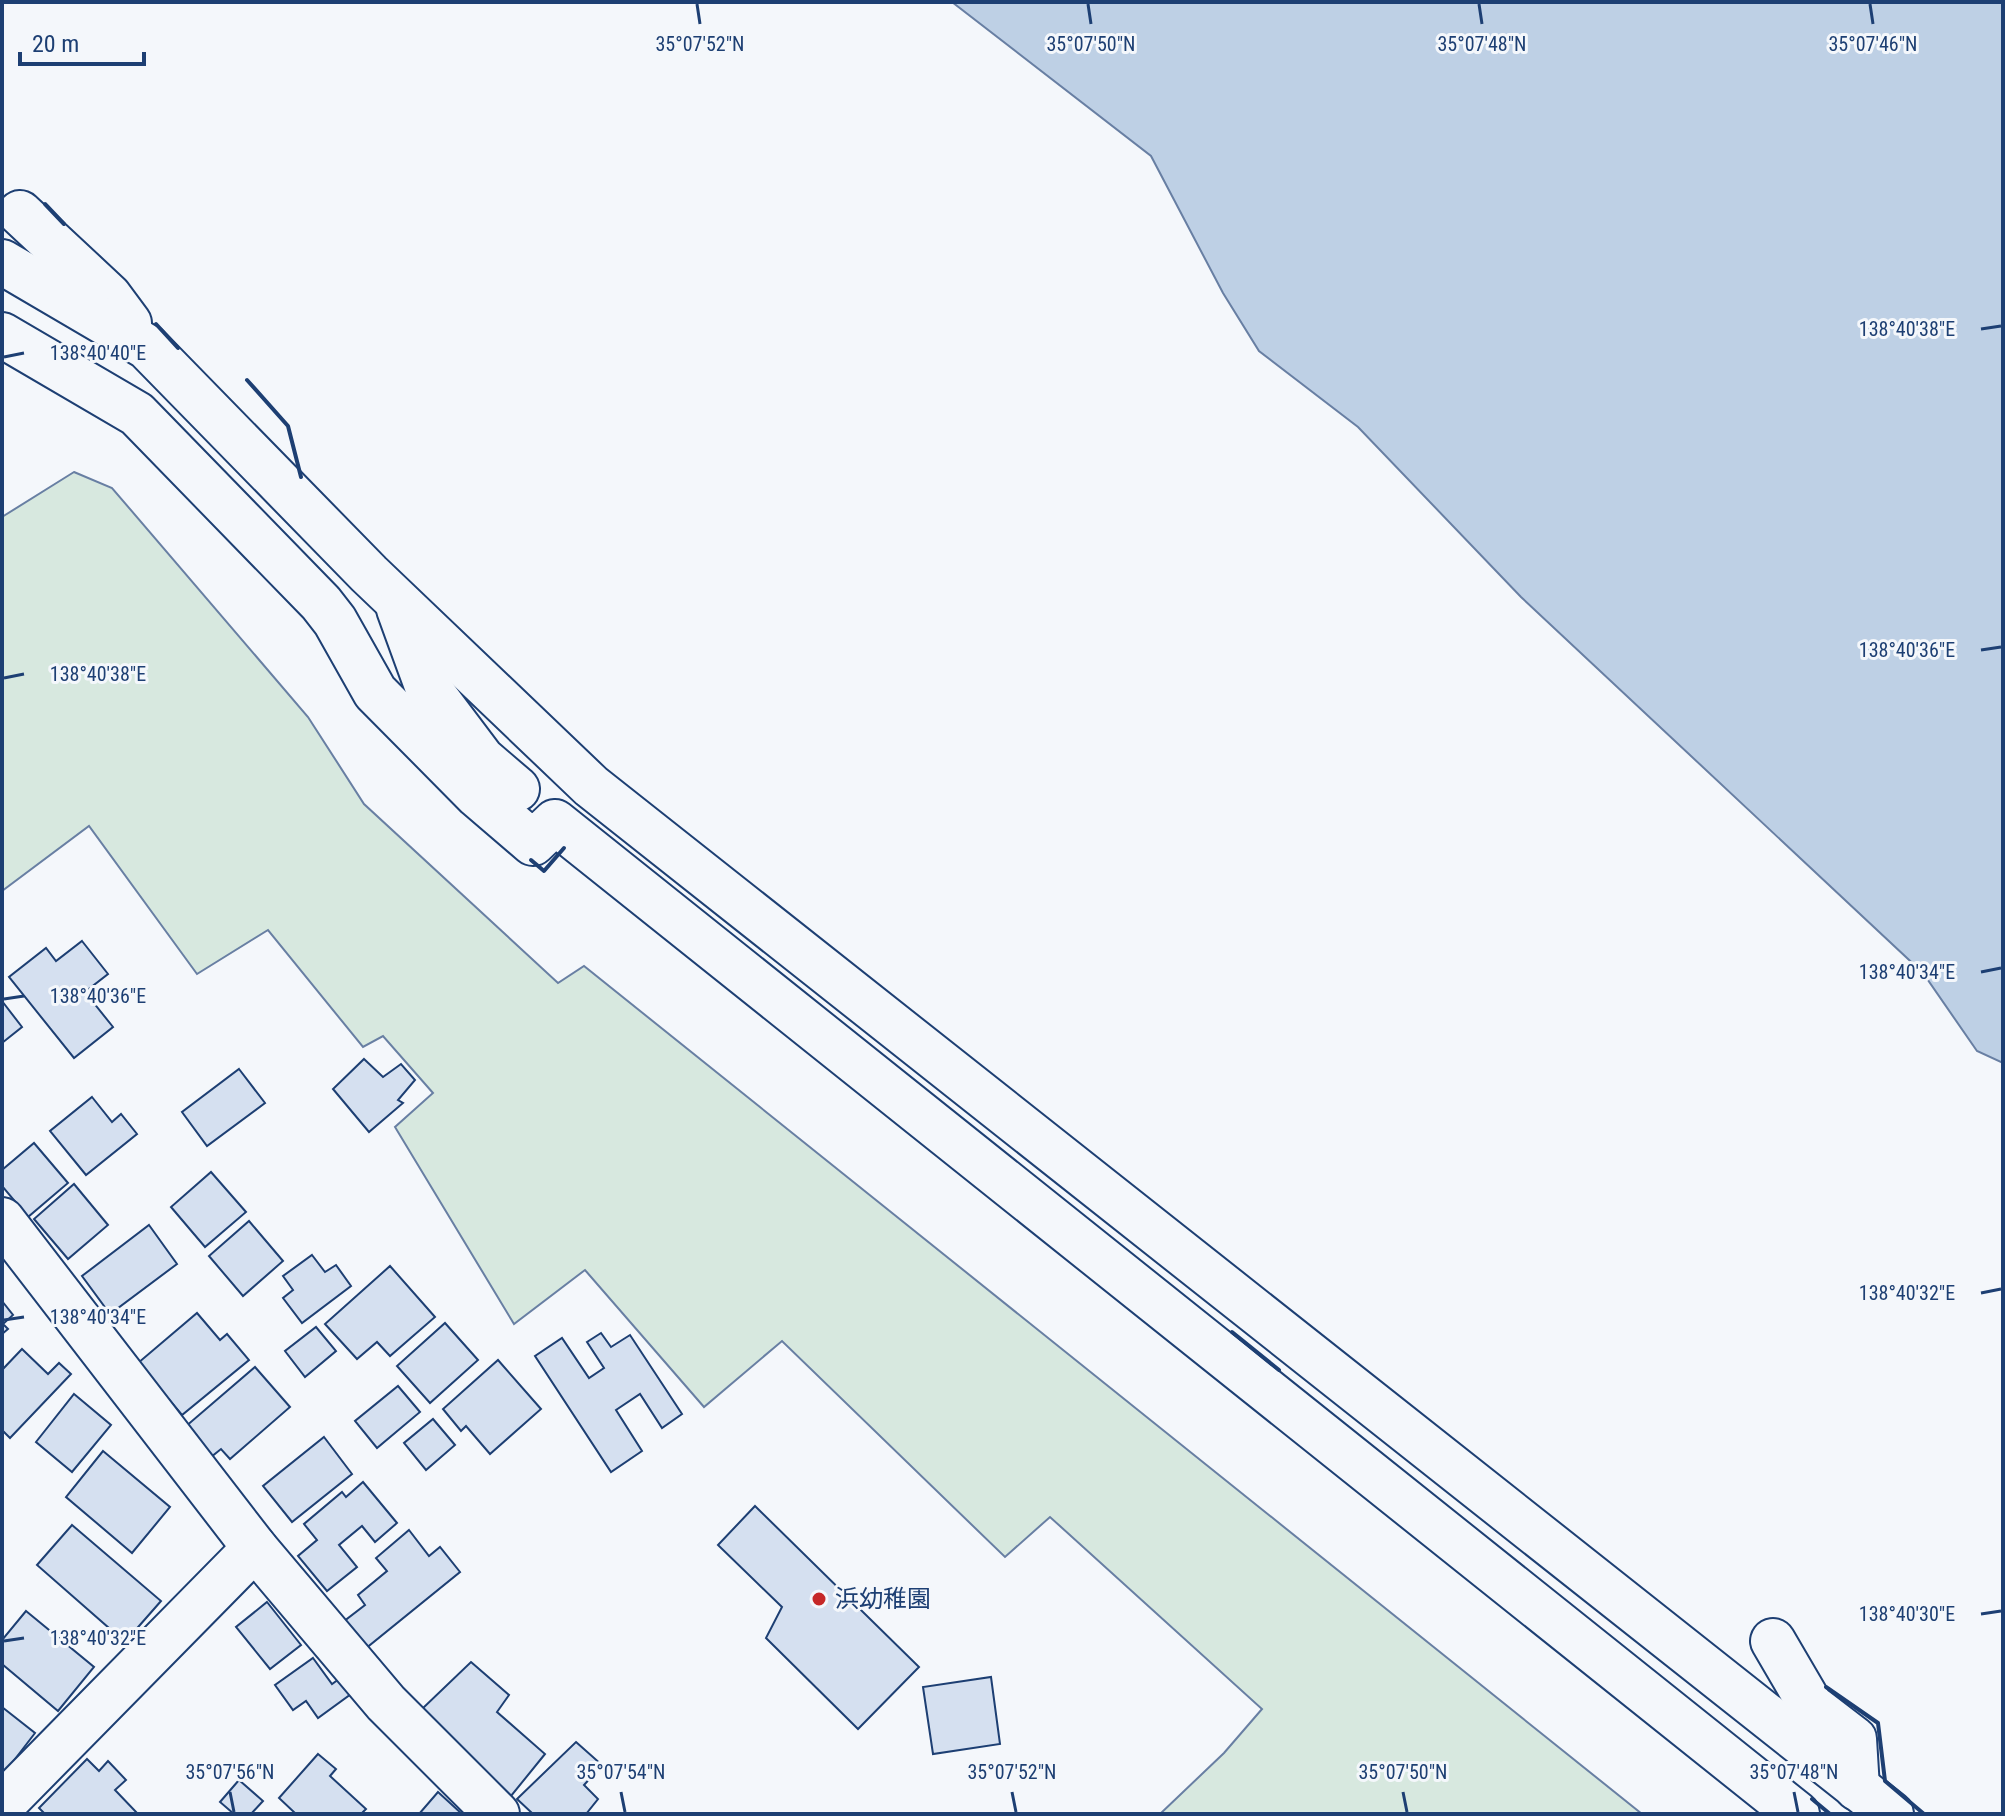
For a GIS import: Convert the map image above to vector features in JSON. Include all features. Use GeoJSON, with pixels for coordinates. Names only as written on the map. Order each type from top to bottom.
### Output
{"type":"FeatureCollection","features":[{"type":"Feature","properties":{"kind":"street"},"geometry":{"type":"LineString","coordinates":[[20,213],[109,296],[147,347],[396,601],[591,786],[1874,1801]]}},
{"type":"Feature","properties":{"kind":"street"},"geometry":{"type":"LineString","coordinates":[[2,262],[147,347]]}},
{"type":"Feature","properties":{"kind":"street"},"geometry":{"type":"LineString","coordinates":[[2,335],[137,414],[321,603],[335,621],[375,692],[477,795],[533,843],[555,822]]}},
{"type":"Feature","properties":{"kind":"street"},"geometry":{"type":"LineString","coordinates":[[396,601],[427,686],[482,759],[555,822],[1797,1814]]}},
{"type":"Feature","properties":{"kind":"street"},"geometry":{"type":"LineString","coordinates":[[2,1220],[255,1548],[386,1703],[497,1814]]}},
{"type":"Feature","properties":{"kind":"street"},"geometry":{"type":"LineString","coordinates":[[8,1805],[255,1548]]}},
{"type":"Feature","properties":{"kind":"street"},"geometry":{"type":"LineString","coordinates":[[1773,1641],[1811,1706],[1854,1739],[1874,1801]]}},
{"type":"Feature","properties":{"kind":"shaded area"},"geometry":{"type":"Polygon","coordinates":[[[74,472],[112,488],[308,717],[364,804],[558,983],[584,966],[1642,1814],[1160,1814],[1224,1753],[1262,1709],[1050,1517],[1005,1557],[782,1341],[704,1407],[585,1270],[514,1324],[395,1127],[433,1093],[383,1036],[363,1047],[268,930],[197,974],[89,826],[2,891],[2,517],[74,472]]]}},
{"type":"Feature","properties":{"kind":"water"},"geometry":{"type":"Polygon","coordinates":[[[952,2],[2003,2],[2003,1063],[1977,1051],[1923,973],[1521,597],[1358,427],[1259,351],[1223,293],[1151,156],[952,2]]]}},
{"type":"Feature","properties":{"kind":"building"},"geometry":{"type":"Polygon","coordinates":[[[82,941],[108,974],[85,992],[113,1027],[74,1058],[9,977],[46,948],[56,961],[82,941]]]}},
{"type":"Feature","properties":{"kind":"building"},"geometry":{"type":"Polygon","coordinates":[[[2,1001],[22,1027],[2,1043],[2,1001]]]}},
{"type":"Feature","properties":{"kind":"building"},"geometry":{"type":"Polygon","coordinates":[[[364,1059],[383,1077],[401,1064],[415,1080],[398,1100],[403,1103],[369,1132],[333,1089],[364,1059]]]}},
{"type":"Feature","properties":{"kind":"building"},"geometry":{"type":"Polygon","coordinates":[[[239,1069],[265,1103],[207,1146],[182,1112],[239,1069]]]}},
{"type":"Feature","properties":{"kind":"building"},"geometry":{"type":"Polygon","coordinates":[[[92,1097],[112,1122],[121,1114],[137,1134],[86,1175],[50,1131],[92,1097]]]}},
{"type":"Feature","properties":{"kind":"building"},"geometry":{"type":"Polygon","coordinates":[[[34,1143],[68,1183],[28,1217],[2,1186],[2,1170],[34,1143]]]}},
{"type":"Feature","properties":{"kind":"building"},"geometry":{"type":"Polygon","coordinates":[[[211,1172],[246,1212],[205,1247],[171,1207],[211,1172]]]}},
{"type":"Feature","properties":{"kind":"building"},"geometry":{"type":"Polygon","coordinates":[[[74,1184],[108,1225],[68,1259],[34,1219],[74,1184]]]}},
{"type":"Feature","properties":{"kind":"building"},"geometry":{"type":"Polygon","coordinates":[[[249,1221],[283,1261],[243,1296],[209,1256],[249,1221]]]}},
{"type":"Feature","properties":{"kind":"building"},"geometry":{"type":"Polygon","coordinates":[[[149,1225],[177,1264],[110,1314],[82,1276],[149,1225]]]}},
{"type":"Feature","properties":{"kind":"building"},"geometry":{"type":"Polygon","coordinates":[[[312,1255],[325,1272],[336,1265],[351,1286],[302,1323],[283,1298],[293,1290],[283,1276],[312,1255]]]}},
{"type":"Feature","properties":{"kind":"building"},"geometry":{"type":"Polygon","coordinates":[[[390,1266],[435,1317],[390,1356],[377,1342],[357,1359],[325,1324],[390,1266]]]}},
{"type":"Feature","properties":{"kind":"building"},"geometry":{"type":"Polygon","coordinates":[[[2,1301],[13,1315],[3,1324],[8,1329],[2,1334],[2,1301]]]}},
{"type":"Feature","properties":{"kind":"building"},"geometry":{"type":"Polygon","coordinates":[[[197,1313],[220,1340],[227,1334],[249,1360],[182,1415],[138,1363],[197,1313]]]}},
{"type":"Feature","properties":{"kind":"building"},"geometry":{"type":"Polygon","coordinates":[[[445,1323],[478,1360],[430,1403],[397,1366],[445,1323]]]}},
{"type":"Feature","properties":{"kind":"building"},"geometry":{"type":"Polygon","coordinates":[[[316,1327],[336,1351],[305,1377],[285,1351],[316,1327]]]}},
{"type":"Feature","properties":{"kind":"building"},"geometry":{"type":"Polygon","coordinates":[[[601,1333],[611,1347],[630,1335],[682,1414],[662,1428],[640,1394],[616,1410],[642,1451],[611,1472],[535,1356],[562,1338],[589,1378],[604,1368],[587,1342],[601,1333]]]}},
{"type":"Feature","properties":{"kind":"building"},"geometry":{"type":"Polygon","coordinates":[[[22,1349],[48,1374],[59,1363],[71,1374],[10,1438],[2,1430],[2,1370],[22,1349]]]}},
{"type":"Feature","properties":{"kind":"building"},"geometry":{"type":"Polygon","coordinates":[[[498,1360],[541,1409],[490,1454],[466,1426],[461,1431],[443,1409],[498,1360]]]}},
{"type":"Feature","properties":{"kind":"building"},"geometry":{"type":"Polygon","coordinates":[[[255,1367],[290,1407],[230,1459],[221,1449],[211,1457],[185,1427],[255,1367]]]}},
{"type":"Feature","properties":{"kind":"building"},"geometry":{"type":"Polygon","coordinates":[[[398,1386],[420,1412],[377,1448],[355,1421],[398,1386]]]}},
{"type":"Feature","properties":{"kind":"building"},"geometry":{"type":"Polygon","coordinates":[[[74,1394],[111,1425],[72,1472],[36,1442],[74,1394]]]}},
{"type":"Feature","properties":{"kind":"building"},"geometry":{"type":"Polygon","coordinates":[[[433,1419],[455,1445],[426,1470],[404,1443],[433,1419]]]}},
{"type":"Feature","properties":{"kind":"building"},"geometry":{"type":"Polygon","coordinates":[[[324,1437],[352,1474],[292,1522],[263,1486],[324,1437]]]}},
{"type":"Feature","properties":{"kind":"building"},"geometry":{"type":"Polygon","coordinates":[[[103,1451],[170,1507],[132,1553],[66,1497],[103,1451]]]}},
{"type":"Feature","properties":{"kind":"building"},"geometry":{"type":"Polygon","coordinates":[[[363,1482],[397,1523],[375,1542],[362,1526],[339,1545],[357,1567],[327,1591],[298,1556],[317,1540],[304,1524],[342,1492],[346,1497],[363,1482]]]}},
{"type":"Feature","properties":{"kind":"building"},"geometry":{"type":"Polygon","coordinates":[[[755,1506],[919,1667],[858,1729],[766,1638],[782,1607],[718,1545],[755,1506]]]}},
{"type":"Feature","properties":{"kind":"building"},"geometry":{"type":"Polygon","coordinates":[[[72,1525],[161,1601],[125,1642],[37,1565],[72,1525]]]}},
{"type":"Feature","properties":{"kind":"building"},"geometry":{"type":"Polygon","coordinates":[[[409,1530],[429,1556],[440,1547],[460,1572],[365,1649],[343,1622],[365,1605],[358,1595],[387,1571],[376,1558],[409,1530]]]}},
{"type":"Feature","properties":{"kind":"building"},"geometry":{"type":"Polygon","coordinates":[[[267,1602],[301,1645],[270,1669],[236,1627],[267,1602]]]}},
{"type":"Feature","properties":{"kind":"building"},"geometry":{"type":"Polygon","coordinates":[[[26,1611],[94,1667],[58,1711],[2,1664],[2,1640],[26,1611]]]}},
{"type":"Feature","properties":{"kind":"building"},"geometry":{"type":"Polygon","coordinates":[[[313,1658],[332,1684],[339,1679],[351,1694],[318,1718],[306,1701],[293,1710],[275,1685],[313,1658]]]}},
{"type":"Feature","properties":{"kind":"building"},"geometry":{"type":"Polygon","coordinates":[[[471,1662],[509,1695],[497,1712],[545,1754],[511,1796],[422,1709],[471,1662]]]}},
{"type":"Feature","properties":{"kind":"building"},"geometry":{"type":"Polygon","coordinates":[[[991,1677],[1000,1744],[933,1754],[923,1687],[991,1677]]]}},
{"type":"Feature","properties":{"kind":"building"},"geometry":{"type":"Polygon","coordinates":[[[2,1707],[35,1733],[2,1776],[2,1707]]]}},
{"type":"Feature","properties":{"kind":"building"},"geometry":{"type":"Polygon","coordinates":[[[576,1742],[602,1765],[584,1785],[598,1799],[586,1814],[533,1814],[517,1799],[576,1742]]]}},
{"type":"Feature","properties":{"kind":"building"},"geometry":{"type":"Polygon","coordinates":[[[318,1754],[336,1769],[330,1776],[366,1809],[361,1814],[296,1814],[279,1798],[318,1754]]]}},
{"type":"Feature","properties":{"kind":"building"},"geometry":{"type":"Polygon","coordinates":[[[87,1759],[99,1771],[108,1761],[126,1780],[115,1790],[138,1814],[45,1814],[39,1808],[87,1759]]]}},
{"type":"Feature","properties":{"kind":"building"},"geometry":{"type":"Polygon","coordinates":[[[239,1780],[263,1801],[251,1814],[234,1814],[220,1802],[239,1780]]]}},
{"type":"Feature","properties":{"kind":"building"},"geometry":{"type":"Polygon","coordinates":[[[438,1792],[462,1814],[419,1814],[438,1792]]]}},
{"type":"Feature","properties":{"kind":"wall"},"geometry":{"type":"LineString","coordinates":[[45,204],[64,224]]}},
{"type":"Feature","properties":{"kind":"wall"},"geometry":{"type":"LineString","coordinates":[[156,324],[178,348]]}},
{"type":"Feature","properties":{"kind":"wall"},"geometry":{"type":"LineString","coordinates":[[247,380],[288,426],[301,477]]}},
{"type":"Feature","properties":{"kind":"wall"},"geometry":{"type":"LineString","coordinates":[[531,860],[544,871],[564,848]]}},
{"type":"Feature","properties":{"kind":"wall"},"geometry":{"type":"LineString","coordinates":[[1232,1332],[1279,1370]]}},
{"type":"Feature","properties":{"kind":"wall"},"geometry":{"type":"LineString","coordinates":[[1826,1687],[1878,1723],[1885,1781],[1924,1814]]}},
{"type":"Feature","properties":{"kind":"wall"},"geometry":{"type":"LineString","coordinates":[[1812,1799],[1830,1814]]}},
{"type":"Feature","properties":{"kind":"place","name":"浜幼稚園"},"geometry":{"type":"Point","coordinates":[819,1599]}}]}
